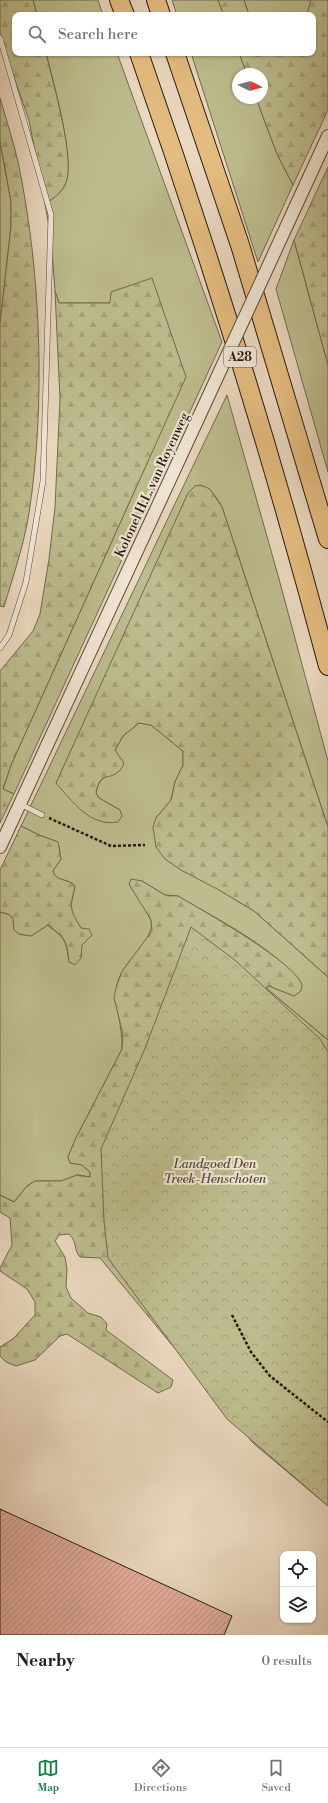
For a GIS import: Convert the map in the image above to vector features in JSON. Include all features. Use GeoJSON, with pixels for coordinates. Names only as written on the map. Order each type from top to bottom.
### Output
{"type":"FeatureCollection","features":[{"type":"Feature","properties":{"kind":"highway"},"geometry":{"type":"LineString","coordinates":[[119,0],[124,12]]}},
{"type":"Feature","properties":{"kind":"highway"},"geometry":{"type":"LineString","coordinates":[[156,0],[160,12]]}},
{"type":"Feature","properties":{"kind":"highway","name":"A28"},"geometry":{"type":"LineString","coordinates":[[140,56],[215,276],[256,407],[328,666]]}},
{"type":"Feature","properties":{"kind":"highway","name":"A28"},"geometry":{"type":"LineString","coordinates":[[176,56],[240,245],[328,539]]}},
{"type":"Feature","properties":{"kind":"street","name":"Kolonel H.L. van Royenweg"},"geometry":{"type":"LineString","coordinates":[[0,846],[328,136]]}},
{"type":"Feature","properties":{"kind":"lane"},"geometry":{"type":"LineString","coordinates":[[0,38],[51,215],[43,481],[26,582],[9,635],[0,648]]}},
{"type":"Feature","properties":{"kind":"lane"},"geometry":{"type":"LineString","coordinates":[[20,804],[42,815]]}},
{"type":"Feature","properties":{"kind":"path"},"geometry":{"type":"LineString","coordinates":[[42,815],[111,846],[145,845]]}},
{"type":"Feature","properties":{"kind":"path"},"geometry":{"type":"LineString","coordinates":[[232,1315],[251,1352],[270,1376],[328,1422]]}},
{"type":"Feature","properties":{"kind":"green space"},"geometry":{"type":"Polygon","coordinates":[[[0,0],[33,0],[36,12],[12,12],[12,56],[47,56],[58,101],[68,159],[68,174],[65,185],[54,198],[45,204],[29,120],[0,38],[0,0]]]}},
{"type":"Feature","properties":{"kind":"green space"},"geometry":{"type":"Polygon","coordinates":[[[33,0],[98,0],[102,12],[36,12],[33,0]]]}},
{"type":"Feature","properties":{"kind":"green space"},"geometry":{"type":"Polygon","coordinates":[[[172,0],[218,0],[223,12],[176,12],[172,0]]]}},
{"type":"Feature","properties":{"kind":"green space"},"geometry":{"type":"Polygon","coordinates":[[[218,0],[244,0],[248,12],[223,12],[218,0]]]}},
{"type":"Feature","properties":{"kind":"green space"},"geometry":{"type":"Polygon","coordinates":[[[244,0],[311,0],[308,12],[248,12],[244,0]]]}},
{"type":"Feature","properties":{"kind":"green space"},"geometry":{"type":"Polygon","coordinates":[[[311,0],[328,0],[328,110],[293,185],[277,154],[258,104],[268,104],[268,68],[245,68],[240,56],[316,56],[316,12],[308,12],[311,0]]]}},
{"type":"Feature","properties":{"kind":"green space"},"geometry":{"type":"Polygon","coordinates":[[[47,56],[118,56],[222,342],[14,794],[3,789],[11,765],[149,456],[110,303],[59,303],[55,291],[51,238],[45,204],[61,191],[65,185],[68,173],[66,140],[47,56]]]}},
{"type":"Feature","properties":{"kind":"green space"},"geometry":{"type":"Polygon","coordinates":[[[192,56],[240,56],[245,68],[232,68],[232,104],[258,104],[277,154],[293,185],[258,262],[192,56]]]}},
{"type":"Feature","properties":{"kind":"green space"},"geometry":{"type":"Polygon","coordinates":[[[0,98],[18,162],[32,247],[36,292],[39,383],[38,427],[29,513],[21,549],[4,607],[0,606],[0,324],[11,226],[11,202],[0,141],[0,98]]]}},
{"type":"Feature","properties":{"kind":"green space"},"geometry":{"type":"Polygon","coordinates":[[[0,141],[11,202],[11,226],[0,324],[0,141]]]}},
{"type":"Feature","properties":{"kind":"green space"},"geometry":{"type":"Polygon","coordinates":[[[328,167],[328,365],[294,240],[328,167]]]}},
{"type":"Feature","properties":{"kind":"green space"},"geometry":{"type":"Polygon","coordinates":[[[294,240],[328,365],[328,472],[276,289],[294,240]]]}},
{"type":"Feature","properties":{"kind":"green space"},"geometry":{"type":"Polygon","coordinates":[[[152,278],[186,377],[11,765],[3,789],[14,794],[0,823],[0,671],[33,631],[40,614],[49,559],[55,507],[60,399],[55,291],[59,303],[110,303],[111,292],[152,278]]]}},
{"type":"Feature","properties":{"kind":"green space"},"geometry":{"type":"Polygon","coordinates":[[[227,395],[328,761],[328,827],[222,507],[212,492],[203,486],[56,783],[120,810],[99,798],[96,793],[100,781],[109,775],[118,772],[115,750],[123,736],[139,723],[151,725],[183,751],[183,765],[175,782],[171,800],[156,818],[219,890],[254,911],[328,977],[328,1040],[265,987],[269,986],[294,996],[302,985],[291,971],[277,958],[245,935],[178,896],[165,895],[142,881],[129,884],[151,921],[151,928],[143,944],[124,968],[117,985],[116,993],[122,1049],[75,1140],[68,1157],[70,1163],[82,1165],[90,1172],[90,1177],[77,1175],[61,1181],[35,1181],[27,1186],[14,1202],[0,1195],[0,912],[8,914],[13,918],[14,929],[19,934],[31,936],[47,925],[58,933],[64,940],[69,962],[81,958],[81,928],[72,914],[71,904],[75,886],[56,877],[53,871],[61,859],[58,842],[21,826],[227,395]]]}},
{"type":"Feature","properties":{"kind":"green space"},"geometry":{"type":"Polygon","coordinates":[[[201,485],[210,489],[222,507],[328,827],[328,977],[254,911],[181,870],[165,859],[156,847],[153,827],[156,818],[171,800],[175,782],[183,765],[183,751],[151,725],[139,723],[123,736],[115,750],[124,763],[122,767],[114,775],[102,779],[98,786],[96,793],[99,798],[120,810],[122,816],[118,822],[108,823],[99,821],[83,812],[56,783],[188,493],[195,486],[201,485]]]}},
{"type":"Feature","properties":{"kind":"green space"},"geometry":{"type":"Polygon","coordinates":[[[21,826],[58,842],[61,859],[53,871],[54,874],[56,877],[75,886],[72,899],[74,916],[81,928],[89,929],[92,935],[82,945],[81,958],[75,965],[69,962],[66,944],[62,937],[48,925],[31,936],[19,934],[14,930],[13,918],[8,914],[0,912],[0,870],[21,826]]]}},
{"type":"Feature","properties":{"kind":"green space","name":"Landgoed Den Treek-Henschoten"},"geometry":{"type":"Polygon","coordinates":[[[131,879],[142,881],[165,895],[178,896],[226,924],[283,963],[296,975],[302,985],[301,991],[294,996],[269,986],[266,988],[328,1040],[328,1506],[253,1443],[100,1258],[80,1257],[74,1240],[69,1234],[59,1235],[55,1241],[65,1257],[67,1269],[66,1287],[71,1298],[88,1313],[101,1317],[107,1324],[106,1330],[173,1380],[171,1387],[158,1393],[67,1334],[60,1336],[35,1360],[16,1366],[6,1362],[0,1356],[0,1347],[13,1339],[35,1315],[35,1302],[27,1289],[0,1271],[0,1268],[12,1245],[10,1218],[0,1212],[0,1195],[14,1202],[27,1186],[35,1181],[61,1181],[77,1175],[90,1177],[90,1172],[82,1165],[70,1163],[68,1157],[75,1140],[122,1049],[123,1034],[114,998],[117,984],[123,970],[152,931],[151,920],[129,884],[131,879]]]}},
{"type":"Feature","properties":{"kind":"green space","name":"Landgoed Den Treek-Henschoten"},"geometry":{"type":"Polygon","coordinates":[[[191,927],[236,961],[320,1039],[328,1052],[328,1506],[227,1419],[108,1258],[104,1221],[101,1149],[146,1046],[191,927]]]}},
{"type":"Feature","properties":{"kind":"building"},"geometry":{"type":"Polygon","coordinates":[[[0,1509],[232,1616],[224,1635],[0,1635],[0,1509]]]}}]}
